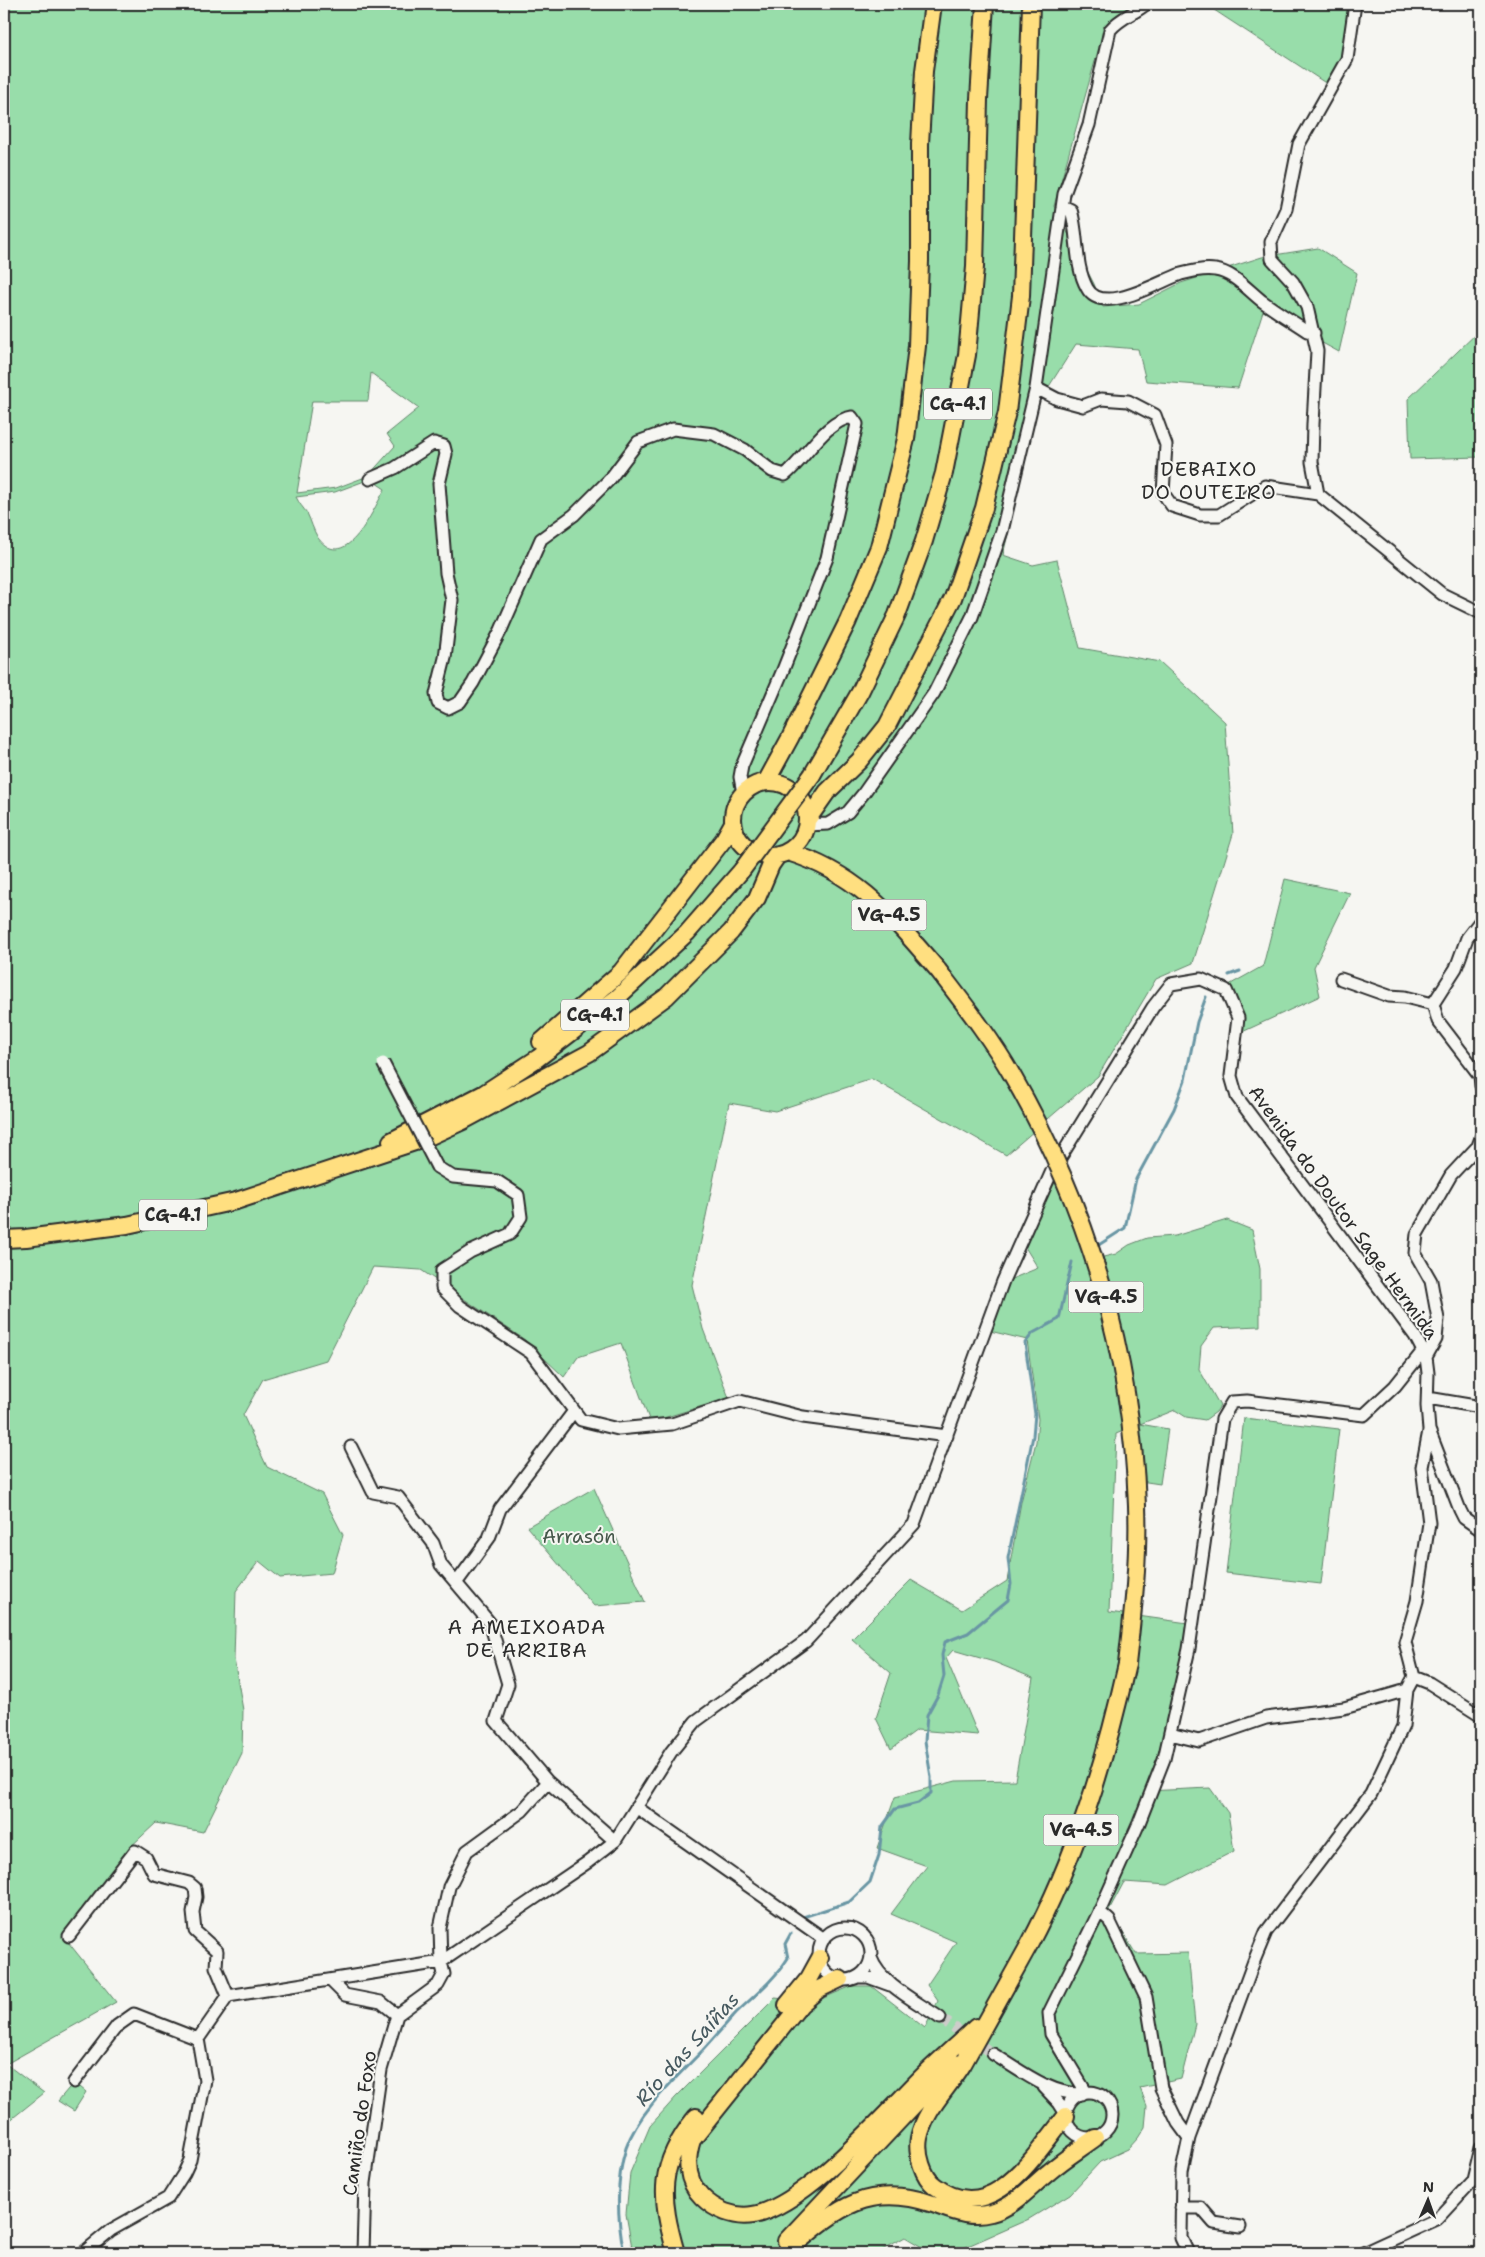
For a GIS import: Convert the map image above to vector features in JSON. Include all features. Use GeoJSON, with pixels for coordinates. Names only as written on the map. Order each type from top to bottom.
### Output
{"type":"FeatureCollection","features":[{"type":"Feature","properties":{"kind":"highway"},"geometry":{"type":"LineString","coordinates":[[766,782],[848,621],[879,547],[906,439],[917,346],[921,135],[924,72],[933,4]]}},
{"type":"Feature","properties":{"kind":"highway","name":"CG-4.1"},"geometry":{"type":"LineString","coordinates":[[4,1239],[128,1225],[236,1201],[338,1167],[421,1126],[483,1094],[538,1058],[618,997],[687,933],[742,870],[812,775],[860,692],[897,615],[924,541],[944,473],[968,346],[975,267],[979,99],[985,4]]}},
{"type":"Feature","properties":{"kind":"highway"},"geometry":{"type":"LineString","coordinates":[[338,1167],[424,1140],[463,1121],[589,1053],[666,997],[731,932],[757,898],[771,865],[783,853],[798,844],[806,826],[827,792],[860,761],[887,726],[953,598],[984,508],[1007,412],[1021,296],[1031,4]]}},
{"type":"Feature","properties":{"kind":"highway"},"geometry":{"type":"LineString","coordinates":[[766,782],[779,782],[790,787],[800,796],[806,806],[806,826],[815,852],[831,868],[783,853],[763,855],[749,849],[741,842],[733,823],[733,812],[743,793],[754,785],[766,782]]}},
{"type":"Feature","properties":{"kind":"highway"},"geometry":{"type":"LineString","coordinates":[[421,1126],[548,1037],[620,972],[724,839],[733,823]]}},
{"type":"Feature","properties":{"kind":"highway","name":"VG-4.5"},"geometry":{"type":"LineString","coordinates":[[774,2253],[927,2091],[1006,1986],[1030,1944],[1085,1820],[1103,1763],[1127,1664],[1136,1567],[1137,1506],[1127,1393],[1103,1283],[1085,1228],[1062,1171],[1007,1066],[977,1021],[938,970],[876,900],[831,868]]}},
{"type":"Feature","properties":{"kind":"highway"},"geometry":{"type":"LineString","coordinates":[[676,2253],[667,2222],[664,2192],[667,2167],[680,2137],[808,1978],[820,1958]]}},
{"type":"Feature","properties":{"kind":"highway"},"geometry":{"type":"LineString","coordinates":[[840,1979],[819,1989],[801,2004],[692,2140],[688,2153],[688,2167],[699,2194],[710,2205],[723,2212],[753,2215],[784,2202],[826,2170],[976,2027]]}},
{"type":"Feature","properties":{"kind":"highway"},"geometry":{"type":"LineString","coordinates":[[1006,1986],[962,2066],[925,2118],[918,2140],[920,2161],[929,2182],[948,2196],[975,2200],[995,2193],[1016,2178],[1066,2115]]}},
{"type":"Feature","properties":{"kind":"highway"},"geometry":{"type":"LineString","coordinates":[[785,2253],[820,2222],[839,2209],[873,2198],[907,2197],[965,2215],[977,2216],[992,2213],[1007,2207],[1017,2200],[1050,2171],[1095,2138]]}},
{"type":"Feature","properties":{"kind":"street"},"geometry":{"type":"LineString","coordinates":[[806,826],[828,824],[848,812],[934,693],[972,617],[999,539],[1036,388],[1064,194],[1089,126],[1110,30],[1119,20],[1146,4]]}},
{"type":"Feature","properties":{"kind":"street"},"geometry":{"type":"LineString","coordinates":[[1318,494],[1312,462],[1312,424],[1318,351],[1307,307],[1292,282],[1272,259],[1272,242],[1286,209],[1299,144],[1347,59],[1355,4]]}},
{"type":"Feature","properties":{"kind":"street"},"geometry":{"type":"LineString","coordinates":[[1063,206],[1071,210],[1073,216],[1080,271],[1088,290],[1103,300],[1119,299],[1182,274],[1214,269],[1226,273],[1263,302],[1307,331],[1314,333]]}},
{"type":"Feature","properties":{"kind":"street"},"geometry":{"type":"LineString","coordinates":[[1036,388],[1057,399],[1083,406],[1101,399],[1128,401],[1155,415],[1166,444],[1163,493],[1172,506],[1200,515],[1219,515],[1265,486],[1318,494],[1442,594],[1481,613]]}},
{"type":"Feature","properties":{"kind":"street"},"geometry":{"type":"LineString","coordinates":[[370,479],[395,468],[434,444],[444,446],[446,454],[439,484],[446,573],[452,600],[445,658],[436,694],[438,703],[448,708],[460,702],[473,683],[501,630],[541,539],[574,515],[610,480],[638,442],[673,429],[714,434],[745,450],[772,471],[785,475],[812,445],[843,419],[852,417],[858,424],[826,558],[783,670],[742,766],[740,777],[743,793]]}},
{"type":"Feature","properties":{"kind":"street"},"geometry":{"type":"LineString","coordinates":[[1481,920],[1467,938],[1456,968],[1433,1004],[1438,1021],[1480,1076],[1481,1086]]}},
{"type":"Feature","properties":{"kind":"street"},"geometry":{"type":"LineString","coordinates":[[1341,979],[1389,996],[1405,997],[1433,1004]]}},
{"type":"Feature","properties":{"kind":"street","name":"Avenida do Doutor Sage Hermida"},"geometry":{"type":"LineString","coordinates":[[947,1436],[1003,1281],[1052,1171],[1153,1007],[1171,984],[1201,980],[1226,990],[1238,1018],[1231,1076],[1237,1097],[1415,1336],[1424,1354],[1428,1373],[1429,1430],[1464,1518],[1481,1530]]}},
{"type":"Feature","properties":{"kind":"street"},"geometry":{"type":"LineString","coordinates":[[83,2253],[111,2230],[168,2198],[184,2173],[190,2160],[205,2080],[198,2039],[228,1996],[441,1962],[615,1842],[671,1752],[696,1721],[806,1641],[914,1524],[947,1436],[803,1417],[740,1401],[672,1424],[618,1429],[580,1420],[531,1353],[460,1306],[442,1288],[442,1270],[470,1252],[510,1234],[521,1217],[518,1195],[497,1181],[453,1177],[437,1167],[384,1063]]}},
{"type":"Feature","properties":{"kind":"street"},"geometry":{"type":"LineString","coordinates":[[1083,2093],[1051,2034],[1049,2013],[1099,1911],[1139,1823],[1164,1759],[1190,1649],[1222,1419],[1232,1402],[1247,1401],[1364,1415],[1395,1386],[1436,1339],[1438,1319],[1431,1281],[1415,1253],[1417,1234],[1452,1175],[1480,1145]]}},
{"type":"Feature","properties":{"kind":"street"},"geometry":{"type":"LineString","coordinates":[[1428,1398],[1481,1407]]}},
{"type":"Feature","properties":{"kind":"street"},"geometry":{"type":"LineString","coordinates":[[457,1582],[489,1538],[500,1508],[574,1411]]}},
{"type":"Feature","properties":{"kind":"street"},"geometry":{"type":"LineString","coordinates":[[1188,2253],[1181,2238],[1181,2208],[1182,2171],[1189,2138],[1266,1932],[1371,1794],[1403,1726],[1407,1690],[1414,1677],[1405,1642],[1417,1601],[1429,1523],[1422,1467],[1429,1430]]}},
{"type":"Feature","properties":{"kind":"street"},"geometry":{"type":"LineString","coordinates":[[351,1447],[372,1492],[398,1497],[433,1543],[441,1565],[490,1622],[508,1684],[496,1721],[548,1782],[615,1842]]}},
{"type":"Feature","properties":{"kind":"street"},"geometry":{"type":"LineString","coordinates":[[1414,1677],[1429,1683],[1481,1716]]}},
{"type":"Feature","properties":{"kind":"street"},"geometry":{"type":"LineString","coordinates":[[1170,1734],[1199,1741],[1266,1718],[1344,1708],[1407,1690]]}},
{"type":"Feature","properties":{"kind":"street"},"geometry":{"type":"LineString","coordinates":[[330,1980],[345,1994],[381,2002],[397,2015],[438,1984],[444,1974],[441,1962],[440,1928],[449,1887],[467,1851],[522,1811],[548,1782]]}},
{"type":"Feature","properties":{"kind":"street"},"geometry":{"type":"LineString","coordinates":[[636,1807],[824,1939]]}},
{"type":"Feature","properties":{"kind":"street"},"geometry":{"type":"LineString","coordinates":[[69,1936],[135,1851],[146,1858],[154,1874],[189,1883],[195,1888],[196,1897],[193,1912],[195,1931],[217,1951],[216,1967],[228,1996]]}},
{"type":"Feature","properties":{"kind":"street"},"geometry":{"type":"LineString","coordinates":[[1099,1911],[1109,1920],[1146,1997],[1161,2088],[1178,2123],[1189,2138]]}},
{"type":"Feature","properties":{"kind":"street"},"geometry":{"type":"LineString","coordinates":[[896,1987],[868,1977],[840,1979],[826,1971],[820,1958],[821,1945],[824,1939],[838,1929],[855,1930],[868,1941],[873,1964],[883,1976],[940,2018]]}},
{"type":"Feature","properties":{"kind":"street"},"geometry":{"type":"LineString","coordinates":[[857,1977],[866,1969],[871,1958]]}},
{"type":"Feature","properties":{"kind":"street"},"geometry":{"type":"LineString","coordinates":[[74,2082],[117,2026],[134,2014],[198,2039]]}},
{"type":"Feature","properties":{"kind":"street","name":"Camiño do Foxo"},"geometry":{"type":"LineString","coordinates":[[363,2253],[364,2183],[381,2070],[397,2015]]}},
{"type":"Feature","properties":{"kind":"street"},"geometry":{"type":"LineString","coordinates":[[993,2054],[1041,2084],[1067,2093],[1094,2092],[1107,2100],[1113,2114],[1108,2129],[1095,2138],[1081,2137],[1075,2134],[1070,2128],[1066,2115],[1059,2103],[1041,2084]]}},
{"type":"Feature","properties":{"kind":"street"},"geometry":{"type":"LineString","coordinates":[[1066,2115],[1070,2102],[1083,2093]]}},
{"type":"Feature","properties":{"kind":"street"},"geometry":{"type":"LineString","coordinates":[[1363,2253],[1437,2219],[1473,2180],[1481,2147]]}},
{"type":"Feature","properties":{"kind":"street"},"geometry":{"type":"LineString","coordinates":[[1181,2208],[1201,2208],[1214,2223],[1240,2227]]}},
{"type":"Feature","properties":{"kind":"green space"},"geometry":{"type":"Polygon","coordinates":[[[4,4],[1136,4],[1105,26],[1054,206],[1094,284],[1103,307],[1139,304],[1181,283],[1262,257],[1318,248],[1357,273],[1339,352],[1263,311],[1238,388],[1146,381],[1138,349],[1076,344],[1039,402],[1003,555],[1033,565],[1057,560],[1080,648],[1160,662],[1225,722],[1233,834],[1193,963],[1156,979],[1098,1076],[1006,1155],[872,1079],[775,1111],[729,1103],[692,1285],[703,1329],[729,1398],[650,1422],[621,1343],[578,1357],[564,1377],[525,1340],[421,1270],[373,1267],[326,1360],[263,1379],[243,1415],[267,1467],[322,1494],[343,1535],[332,1573],[280,1578],[259,1561],[236,1591],[234,1659],[243,1710],[242,1753],[203,1832],[156,1823],[127,1850],[64,1937],[116,2002],[6,2064],[44,2093],[4,2125],[4,4]],[[371,373],[368,401],[312,401],[297,493],[336,488],[368,476],[395,446],[387,434],[419,408],[371,373]],[[370,479],[335,492],[296,497],[307,513],[318,538],[328,547],[339,549],[349,544],[366,523],[385,489],[370,479]]]}},
{"type":"Feature","properties":{"kind":"green space"},"geometry":{"type":"Polygon","coordinates":[[[1205,4],[1349,4],[1346,47],[1327,84],[1205,4]]]}},
{"type":"Feature","properties":{"kind":"green space"},"geometry":{"type":"Polygon","coordinates":[[[1481,329],[1481,457],[1410,459],[1408,399],[1481,329]]]}},
{"type":"Feature","properties":{"kind":"green space"},"geometry":{"type":"Polygon","coordinates":[[[1285,879],[1350,893],[1314,967],[1320,996],[1240,1033],[1243,1019],[1229,985],[1263,966],[1285,879]]]}},
{"type":"Feature","properties":{"kind":"green space"},"geometry":{"type":"Polygon","coordinates":[[[1059,1175],[1091,1260],[1116,1254],[1129,1245],[1147,1238],[1175,1236],[1227,1220],[1252,1230],[1260,1269],[1260,1326],[1214,1328],[1201,1346],[1199,1369],[1220,1406],[1216,1412],[1205,1420],[1186,1417],[1175,1410],[1140,1424],[1168,1429],[1160,1484],[1127,1479],[1135,1426],[1116,1434],[1109,1612],[1188,1623],[1173,1708],[1155,1771],[1147,1791],[1210,1788],[1228,1813],[1234,1851],[1168,1885],[1124,1882],[1109,1910],[1136,1954],[1188,1953],[1195,2024],[1181,2079],[1140,2088],[1147,2106],[1145,2127],[1138,2138],[1128,2149],[1100,2162],[1070,2194],[1029,2219],[952,2253],[932,2253],[905,2237],[877,2253],[633,2253],[626,2214],[630,2173],[650,2126],[676,2097],[775,1998],[814,2002],[852,1986],[871,1986],[925,2028],[938,2001],[927,1985],[956,1942],[891,1914],[927,1866],[877,1848],[895,1797],[956,1781],[1015,1780],[1033,1678],[994,1662],[953,1650],[946,1658],[978,1735],[917,1730],[891,1749],[876,1718],[891,1673],[852,1639],[911,1580],[962,1610],[1007,1581],[1021,1502],[1036,1442],[1038,1419],[1027,1340],[990,1331],[1009,1280],[1038,1268],[1025,1247],[1039,1212],[1059,1175]]]}},
{"type":"Feature","properties":{"kind":"green space"},"geometry":{"type":"Polygon","coordinates":[[[1244,1418],[1339,1429],[1321,1584],[1226,1573],[1244,1418]]]}},
{"type":"Feature","properties":{"kind":"green space","name":"Arrasón"},"geometry":{"type":"Polygon","coordinates":[[[594,1488],[645,1602],[594,1606],[527,1527],[594,1488]]]}},
{"type":"Feature","properties":{"kind":"green space"},"geometry":{"type":"Polygon","coordinates":[[[74,2082],[86,2092],[74,2111],[58,2101],[74,2082]]]}},
{"type":"Feature","properties":{"kind":"waterway","name":"Río das Saíñas"},"geometry":{"type":"LineString","coordinates":[[1229,975],[1240,971]]}},
{"type":"Feature","properties":{"kind":"waterway","name":"Río das Saíñas"},"geometry":{"type":"LineString","coordinates":[[1094,1248],[1125,1228],[1136,1179],[1174,1109],[1185,1080],[1197,1022],[1206,997]]}},
{"type":"Feature","properties":{"kind":"waterway","name":"Río das Saíñas"},"geometry":{"type":"LineString","coordinates":[[803,1917],[849,1902],[870,1882],[879,1855],[882,1827],[895,1809],[918,1803],[931,1793],[931,1777],[925,1741],[927,1715],[938,1695],[944,1676],[942,1655],[945,1642],[968,1633],[1008,1600],[1011,1584],[1008,1558],[1033,1436],[1035,1414],[1025,1343],[1033,1333],[1059,1319],[1072,1262]]}},
{"type":"Feature","properties":{"kind":"waterway","name":"Río das Saíñas"},"geometry":{"type":"LineString","coordinates":[[624,2253],[618,2200],[620,2174],[626,2148],[639,2121],[670,2083],[783,1966],[788,1958],[785,1944],[791,1933]]}},
{"type":"Feature","properties":{"kind":"tunnel"},"geometry":{"type":"LineString","coordinates":[[940,2018],[993,2054]]}},
{"type":"Feature","properties":{"kind":"district","name":"DEBAIXO DO OUTEIRO"},"geometry":{"type":"Point","coordinates":[1209,480]}},
{"type":"Feature","properties":{"kind":"district","name":"A AMEIXOADA DE ARRIBA"},"geometry":{"type":"Point","coordinates":[527,1638]}}]}
